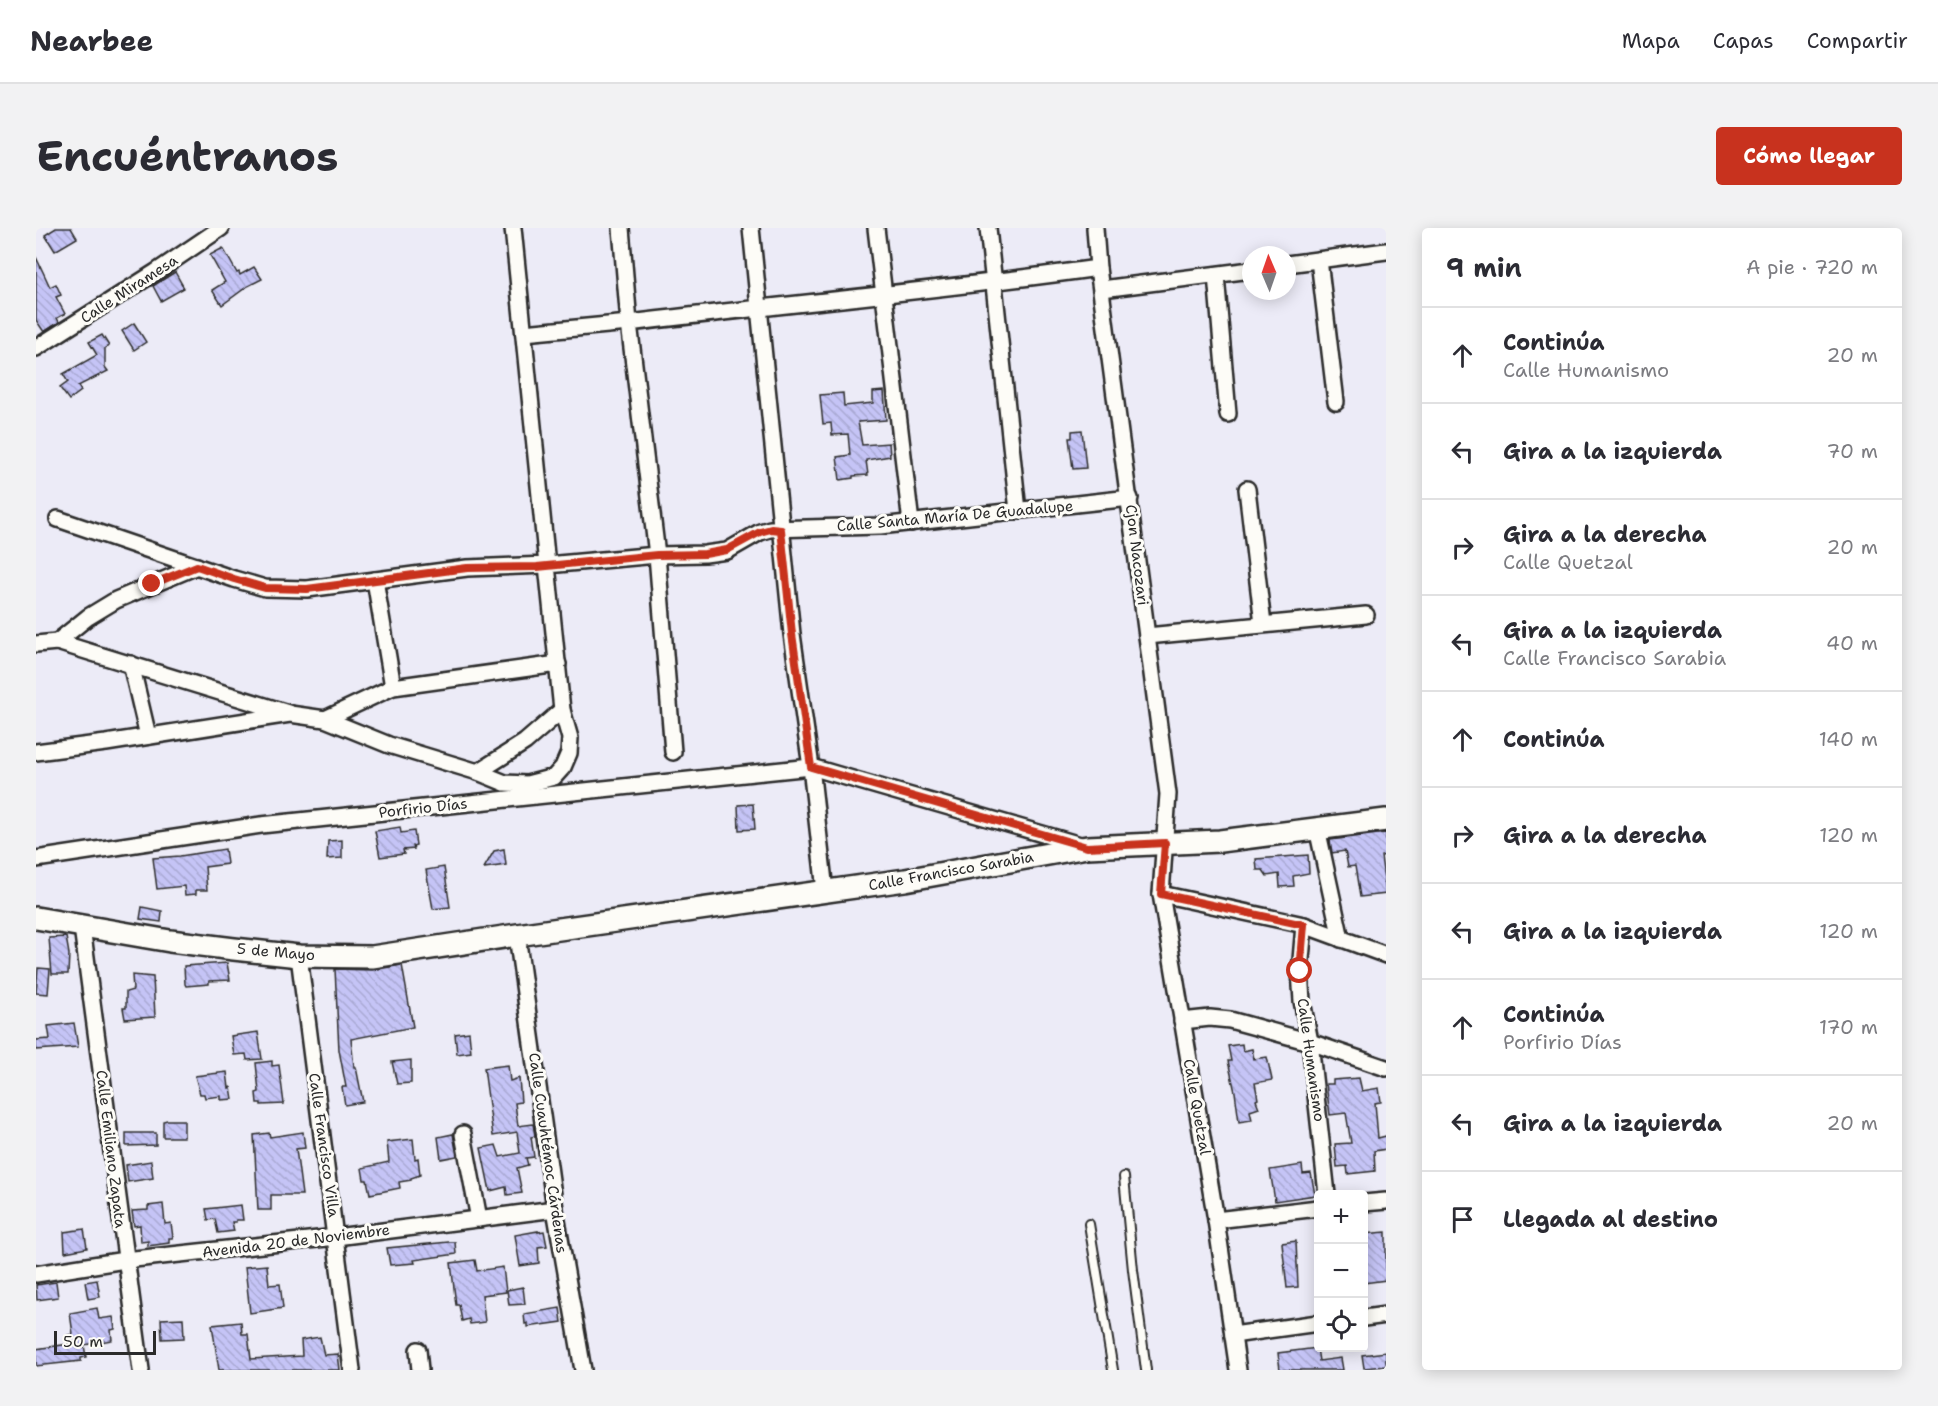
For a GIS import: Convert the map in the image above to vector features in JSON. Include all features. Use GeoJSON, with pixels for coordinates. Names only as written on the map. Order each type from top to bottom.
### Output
{"type":"FeatureCollection","features":[{"type":"Feature","properties":{"kind":"street","name":"Calle Miramesa"},"geometry":{"type":"LineString","coordinates":[[36,348],[221,228]]}},
{"type":"Feature","properties":{"kind":"street"},"geometry":{"type":"LineString","coordinates":[[36,644],[57,642],[291,714],[325,719],[389,745],[478,772],[505,783],[527,784],[554,777],[563,767],[570,746],[570,738],[562,710],[558,664],[542,566],[524,333],[513,228]]}},
{"type":"Feature","properties":{"kind":"street"},"geometry":{"type":"LineString","coordinates":[[621,228],[629,323],[657,555],[673,752]]}},
{"type":"Feature","properties":{"kind":"street"},"geometry":{"type":"LineString","coordinates":[[751,228],[792,634],[811,767],[825,891]]}},
{"type":"Feature","properties":{"kind":"street"},"geometry":{"type":"LineString","coordinates":[[876,228],[911,523]]}},
{"type":"Feature","properties":{"kind":"street"},"geometry":{"type":"LineString","coordinates":[[988,228],[1018,511]]}},
{"type":"Feature","properties":{"kind":"street","name":"Cjon Nacozari"},"geometry":{"type":"LineString","coordinates":[[1095,228],[1098,268],[1168,794],[1165,843]]}},
{"type":"Feature","properties":{"kind":"street"},"geometry":{"type":"LineString","coordinates":[[1296,263],[1386,251]]}},
{"type":"Feature","properties":{"kind":"street"},"geometry":{"type":"LineString","coordinates":[[1319,260],[1336,402]]}},
{"type":"Feature","properties":{"kind":"street"},"geometry":{"type":"LineString","coordinates":[[524,333],[993,283],[1098,268]]}},
{"type":"Feature","properties":{"kind":"street"},"geometry":{"type":"LineString","coordinates":[[1102,289],[1242,271]]}},
{"type":"Feature","properties":{"kind":"street"},"geometry":{"type":"LineString","coordinates":[[1216,275],[1228,414]]}},
{"type":"Feature","properties":{"kind":"street"},"geometry":{"type":"LineString","coordinates":[[1247,489],[1263,624]]}},
{"type":"Feature","properties":{"kind":"street","name":"Calle Santa María De Guadalupe"},"geometry":{"type":"LineString","coordinates":[[542,566],[657,555],[705,554],[727,550],[760,532],[771,529],[911,523],[1130,498]]}},
{"type":"Feature","properties":{"kind":"street"},"geometry":{"type":"LineString","coordinates":[[58,519],[265,588],[307,589],[467,568],[542,566]]}},
{"type":"Feature","properties":{"kind":"street"},"geometry":{"type":"LineString","coordinates":[[57,642],[88,617],[116,600],[197,566]]}},
{"type":"Feature","properties":{"kind":"street"},"geometry":{"type":"LineString","coordinates":[[375,580],[393,687]]}},
{"type":"Feature","properties":{"kind":"street"},"geometry":{"type":"LineString","coordinates":[[1147,636],[1366,615]]}},
{"type":"Feature","properties":{"kind":"street"},"geometry":{"type":"LineString","coordinates":[[131,664],[148,736]]}},
{"type":"Feature","properties":{"kind":"street"},"geometry":{"type":"LineString","coordinates":[[325,719],[393,687],[558,664]]}},
{"type":"Feature","properties":{"kind":"street"},"geometry":{"type":"LineString","coordinates":[[478,772],[525,742],[562,710]]}},
{"type":"Feature","properties":{"kind":"street"},"geometry":{"type":"LineString","coordinates":[[36,752],[291,714]]}},
{"type":"Feature","properties":{"kind":"street"},"geometry":{"type":"LineString","coordinates":[[811,767],[1087,847]]}},
{"type":"Feature","properties":{"kind":"street","name":"Porfirio Días"},"geometry":{"type":"LineString","coordinates":[[36,859],[261,825],[811,767]]}},
{"type":"Feature","properties":{"kind":"street","name":"Calle Francisco Sarabia"},"geometry":{"type":"LineString","coordinates":[[518,934],[905,880],[1087,847],[1220,842],[1386,820]]}},
{"type":"Feature","properties":{"kind":"street"},"geometry":{"type":"LineString","coordinates":[[1317,828],[1341,939]]}},
{"type":"Feature","properties":{"kind":"street","name":"Calle Quetzal"},"geometry":{"type":"LineString","coordinates":[[1165,843],[1161,894],[1216,1220],[1238,1370]]}},
{"type":"Feature","properties":{"kind":"street"},"geometry":{"type":"LineString","coordinates":[[1161,894],[1304,925],[1386,956]]}},
{"type":"Feature","properties":{"kind":"street","name":"5 de Mayo"},"geometry":{"type":"LineString","coordinates":[[36,918],[170,941],[299,956],[372,957],[518,934]]}},
{"type":"Feature","properties":{"kind":"street","name":"Calle Humanismo"},"geometry":{"type":"LineString","coordinates":[[1304,925],[1302,1001],[1310,1042],[1327,1190]]}},
{"type":"Feature","properties":{"kind":"street","name":"Calle Emiliano Zapata"},"geometry":{"type":"LineString","coordinates":[[82,927],[141,1370]]}},
{"type":"Feature","properties":{"kind":"street","name":"Calle Cuauhtémoc Cárdenas"},"geometry":{"type":"LineString","coordinates":[[518,934],[555,1209],[583,1370]]}},
{"type":"Feature","properties":{"kind":"street","name":"Calle Francisco Villa"},"geometry":{"type":"LineString","coordinates":[[299,956],[352,1370]]}},
{"type":"Feature","properties":{"kind":"street"},"geometry":{"type":"LineString","coordinates":[[1182,1021],[1210,1018],[1230,1020],[1310,1042],[1386,1068]]}},
{"type":"Feature","properties":{"kind":"street"},"geometry":{"type":"LineString","coordinates":[[463,1134],[479,1219]]}},
{"type":"Feature","properties":{"kind":"street"},"geometry":{"type":"LineString","coordinates":[[1368,1203],[1386,1201]]}},
{"type":"Feature","properties":{"kind":"street"},"geometry":{"type":"LineString","coordinates":[[1216,1220],[1314,1208]]}},
{"type":"Feature","properties":{"kind":"street","name":"Avenida 20 de Noviembre"},"geometry":{"type":"LineString","coordinates":[[36,1274],[125,1260],[336,1237],[555,1209]]}},
{"type":"Feature","properties":{"kind":"street"},"geometry":{"type":"LineString","coordinates":[[1368,1317],[1386,1315]]}},
{"type":"Feature","properties":{"kind":"street"},"geometry":{"type":"LineString","coordinates":[[1233,1335],[1314,1324]]}},
{"type":"Feature","properties":{"kind":"street"},"geometry":{"type":"LineString","coordinates":[[418,1350],[420,1370]]}},
{"type":"Feature","properties":{"kind":"lane"},"geometry":{"type":"LineString","coordinates":[[1124,1177],[1146,1370]]}},
{"type":"Feature","properties":{"kind":"lane"},"geometry":{"type":"LineString","coordinates":[[1089,1224],[1113,1370]]}},
{"type":"Feature","properties":{"kind":"building"},"geometry":{"type":"Polygon","coordinates":[[[56,228],[71,228],[77,238],[55,251],[45,235],[56,228]]]}},
{"type":"Feature","properties":{"kind":"building"},"geometry":{"type":"Polygon","coordinates":[[[223,248],[237,273],[239,272],[240,275],[254,267],[262,279],[222,305],[212,290],[225,282],[210,255],[223,248]]]}},
{"type":"Feature","properties":{"kind":"building"},"geometry":{"type":"Polygon","coordinates":[[[36,257],[50,287],[56,284],[61,295],[56,297],[65,314],[57,318],[59,322],[44,332],[36,320],[36,257]]]}},
{"type":"Feature","properties":{"kind":"building"},"geometry":{"type":"Polygon","coordinates":[[[175,272],[184,288],[161,301],[153,286],[175,272]]]}},
{"type":"Feature","properties":{"kind":"building"},"geometry":{"type":"Polygon","coordinates":[[[134,323],[146,342],[134,350],[122,331],[134,323]]]}},
{"type":"Feature","properties":{"kind":"building"},"geometry":{"type":"Polygon","coordinates":[[[102,335],[109,346],[105,348],[105,367],[108,371],[78,386],[81,391],[69,400],[60,388],[68,382],[63,374],[97,355],[89,342],[102,335]]]}},
{"type":"Feature","properties":{"kind":"building"},"geometry":{"type":"Polygon","coordinates":[[[884,391],[886,420],[858,422],[862,445],[889,443],[890,456],[866,460],[868,475],[840,480],[837,457],[850,455],[848,434],[832,435],[831,423],[823,424],[820,395],[843,393],[844,406],[873,403],[873,392],[884,391]]]}},
{"type":"Feature","properties":{"kind":"building"},"geometry":{"type":"Polygon","coordinates":[[[1082,430],[1086,468],[1073,469],[1069,438],[1072,438],[1072,431],[1082,430]]]}},
{"type":"Feature","properties":{"kind":"building"},"geometry":{"type":"Polygon","coordinates":[[[753,804],[755,829],[739,830],[738,805],[753,804]]]}},
{"type":"Feature","properties":{"kind":"building"},"geometry":{"type":"Polygon","coordinates":[[[400,827],[401,833],[414,831],[416,845],[413,846],[414,849],[403,850],[404,854],[380,857],[375,831],[400,827]]]}},
{"type":"Feature","properties":{"kind":"building"},"geometry":{"type":"Polygon","coordinates":[[[1386,833],[1386,855],[1381,856],[1386,894],[1360,897],[1355,866],[1348,867],[1345,851],[1332,853],[1330,840],[1386,833]]]}},
{"type":"Feature","properties":{"kind":"building"},"geometry":{"type":"Polygon","coordinates":[[[342,840],[342,858],[327,859],[328,841],[342,840]]]}},
{"type":"Feature","properties":{"kind":"building"},"geometry":{"type":"Polygon","coordinates":[[[225,849],[227,864],[205,867],[207,890],[196,890],[196,894],[185,895],[184,886],[157,889],[153,858],[225,849]]]}},
{"type":"Feature","properties":{"kind":"building"},"geometry":{"type":"Polygon","coordinates":[[[504,849],[506,865],[484,868],[494,851],[504,849]]]}},
{"type":"Feature","properties":{"kind":"building"},"geometry":{"type":"Polygon","coordinates":[[[1308,855],[1309,873],[1293,876],[1294,886],[1280,887],[1279,874],[1267,876],[1263,870],[1257,870],[1256,859],[1308,855]]]}},
{"type":"Feature","properties":{"kind":"building"},"geometry":{"type":"Polygon","coordinates":[[[444,867],[450,907],[433,909],[426,870],[444,867]]]}},
{"type":"Feature","properties":{"kind":"building"},"geometry":{"type":"Polygon","coordinates":[[[142,907],[162,911],[161,922],[140,919],[142,907]]]}},
{"type":"Feature","properties":{"kind":"building"},"geometry":{"type":"Polygon","coordinates":[[[66,937],[69,954],[68,974],[52,974],[49,938],[66,937]]]}},
{"type":"Feature","properties":{"kind":"building"},"geometry":{"type":"Polygon","coordinates":[[[227,963],[230,980],[209,981],[209,984],[186,986],[184,966],[227,963]]]}},
{"type":"Feature","properties":{"kind":"building"},"geometry":{"type":"Polygon","coordinates":[[[402,965],[413,1027],[351,1039],[354,1067],[356,1067],[363,1102],[345,1105],[342,1087],[346,1087],[339,1050],[335,969],[372,970],[402,965]]]}},
{"type":"Feature","properties":{"kind":"building"},"geometry":{"type":"Polygon","coordinates":[[[38,968],[50,969],[48,994],[36,993],[38,968]]]}},
{"type":"Feature","properties":{"kind":"building"},"geometry":{"type":"Polygon","coordinates":[[[132,975],[153,977],[155,1017],[125,1019],[123,1008],[126,1008],[126,992],[133,990],[132,975]]]}},
{"type":"Feature","properties":{"kind":"building"},"geometry":{"type":"Polygon","coordinates":[[[74,1023],[78,1047],[36,1050],[36,1040],[50,1039],[48,1026],[74,1023]]]}},
{"type":"Feature","properties":{"kind":"building"},"geometry":{"type":"Polygon","coordinates":[[[258,1032],[262,1059],[247,1060],[246,1054],[234,1055],[231,1036],[258,1032]]]}},
{"type":"Feature","properties":{"kind":"building"},"geometry":{"type":"Polygon","coordinates":[[[469,1032],[471,1052],[457,1054],[455,1034],[469,1032]]]}},
{"type":"Feature","properties":{"kind":"building"},"geometry":{"type":"Polygon","coordinates":[[[1242,1044],[1243,1051],[1252,1049],[1254,1059],[1267,1057],[1272,1080],[1255,1083],[1259,1108],[1250,1111],[1252,1120],[1239,1122],[1228,1061],[1231,1061],[1228,1046],[1242,1044]]]}},
{"type":"Feature","properties":{"kind":"building"},"geometry":{"type":"Polygon","coordinates":[[[411,1060],[411,1083],[397,1084],[392,1062],[411,1060]]]}},
{"type":"Feature","properties":{"kind":"building"},"geometry":{"type":"Polygon","coordinates":[[[272,1061],[272,1066],[279,1065],[284,1104],[261,1105],[257,1103],[256,1093],[259,1092],[256,1063],[272,1061]]]}},
{"type":"Feature","properties":{"kind":"building"},"geometry":{"type":"Polygon","coordinates":[[[508,1065],[510,1081],[519,1078],[521,1102],[515,1103],[518,1126],[533,1124],[535,1136],[531,1137],[534,1157],[526,1158],[528,1165],[517,1168],[522,1193],[507,1195],[506,1187],[490,1191],[481,1148],[496,1145],[500,1157],[520,1153],[517,1132],[493,1136],[484,1068],[508,1065]]]}},
{"type":"Feature","properties":{"kind":"building"},"geometry":{"type":"Polygon","coordinates":[[[227,1072],[233,1099],[221,1100],[221,1096],[205,1098],[204,1094],[200,1094],[195,1076],[227,1072]]]}},
{"type":"Feature","properties":{"kind":"building"},"geometry":{"type":"Polygon","coordinates":[[[1359,1078],[1362,1091],[1379,1088],[1381,1102],[1375,1103],[1378,1138],[1386,1136],[1386,1149],[1374,1151],[1375,1171],[1348,1174],[1347,1166],[1337,1167],[1335,1144],[1351,1143],[1346,1113],[1330,1115],[1326,1084],[1333,1084],[1333,1080],[1359,1078]]]}},
{"type":"Feature","properties":{"kind":"building"},"geometry":{"type":"Polygon","coordinates":[[[184,1120],[184,1137],[163,1137],[163,1121],[184,1120]]]}},
{"type":"Feature","properties":{"kind":"building"},"geometry":{"type":"Polygon","coordinates":[[[303,1132],[305,1148],[296,1149],[302,1195],[271,1195],[271,1210],[258,1210],[254,1135],[269,1133],[270,1137],[303,1132]]]}},
{"type":"Feature","properties":{"kind":"building"},"geometry":{"type":"Polygon","coordinates":[[[126,1133],[156,1133],[156,1145],[126,1146],[126,1133]]]}},
{"type":"Feature","properties":{"kind":"building"},"geometry":{"type":"Polygon","coordinates":[[[453,1134],[457,1156],[441,1159],[438,1137],[453,1134]]]}},
{"type":"Feature","properties":{"kind":"building"},"geometry":{"type":"Polygon","coordinates":[[[413,1139],[415,1159],[418,1158],[420,1175],[411,1180],[399,1182],[400,1188],[370,1194],[362,1168],[389,1162],[387,1142],[413,1139]]]}},
{"type":"Feature","properties":{"kind":"building"},"geometry":{"type":"Polygon","coordinates":[[[151,1161],[153,1178],[128,1182],[126,1165],[151,1161]]]}},
{"type":"Feature","properties":{"kind":"building"},"geometry":{"type":"Polygon","coordinates":[[[1302,1165],[1303,1174],[1311,1173],[1314,1195],[1275,1201],[1270,1170],[1302,1165]]]}},
{"type":"Feature","properties":{"kind":"building"},"geometry":{"type":"Polygon","coordinates":[[[163,1204],[165,1224],[171,1223],[173,1238],[169,1238],[169,1243],[148,1246],[148,1241],[141,1242],[140,1225],[134,1226],[132,1211],[148,1210],[148,1206],[163,1204]]]}},
{"type":"Feature","properties":{"kind":"building"},"geometry":{"type":"Polygon","coordinates":[[[241,1205],[243,1220],[232,1222],[234,1231],[218,1233],[215,1219],[208,1220],[206,1209],[241,1205]]]}},
{"type":"Feature","properties":{"kind":"building"},"geometry":{"type":"Polygon","coordinates":[[[84,1229],[87,1248],[65,1252],[64,1232],[84,1229]]]}},
{"type":"Feature","properties":{"kind":"building"},"geometry":{"type":"Polygon","coordinates":[[[544,1231],[547,1246],[538,1247],[539,1263],[520,1266],[515,1235],[544,1231]]]}},
{"type":"Feature","properties":{"kind":"building"},"geometry":{"type":"Polygon","coordinates":[[[1386,1232],[1386,1280],[1368,1282],[1368,1234],[1386,1232]]]}},
{"type":"Feature","properties":{"kind":"building"},"geometry":{"type":"Polygon","coordinates":[[[1296,1241],[1298,1287],[1287,1288],[1282,1243],[1296,1241]]]}},
{"type":"Feature","properties":{"kind":"building"},"geometry":{"type":"Polygon","coordinates":[[[455,1242],[456,1254],[414,1260],[415,1263],[390,1265],[387,1248],[455,1242]]]}},
{"type":"Feature","properties":{"kind":"building"},"geometry":{"type":"Polygon","coordinates":[[[475,1260],[477,1271],[503,1267],[506,1292],[482,1295],[485,1322],[470,1324],[469,1319],[462,1321],[459,1305],[456,1305],[451,1263],[475,1260]]]}},
{"type":"Feature","properties":{"kind":"building"},"geometry":{"type":"Polygon","coordinates":[[[267,1265],[269,1285],[280,1284],[283,1308],[250,1313],[245,1267],[267,1265]]]}},
{"type":"Feature","properties":{"kind":"building"},"geometry":{"type":"Polygon","coordinates":[[[97,1280],[100,1297],[88,1299],[85,1282],[97,1280]]]}},
{"type":"Feature","properties":{"kind":"building"},"geometry":{"type":"Polygon","coordinates":[[[56,1282],[58,1297],[37,1300],[36,1285],[56,1282]]]}},
{"type":"Feature","properties":{"kind":"building"},"geometry":{"type":"Polygon","coordinates":[[[523,1287],[525,1304],[509,1305],[507,1290],[523,1287]]]}},
{"type":"Feature","properties":{"kind":"building"},"geometry":{"type":"Polygon","coordinates":[[[97,1308],[99,1319],[113,1317],[115,1329],[111,1330],[112,1340],[84,1345],[86,1357],[81,1358],[81,1361],[36,1366],[36,1349],[69,1344],[68,1335],[73,1334],[70,1313],[97,1308]]]}},
{"type":"Feature","properties":{"kind":"building"},"geometry":{"type":"Polygon","coordinates":[[[560,1308],[562,1322],[528,1327],[528,1323],[525,1324],[524,1314],[560,1308]]]}},
{"type":"Feature","properties":{"kind":"building"},"geometry":{"type":"Polygon","coordinates":[[[183,1318],[184,1338],[162,1339],[161,1319],[183,1318]]]}},
{"type":"Feature","properties":{"kind":"building"},"geometry":{"type":"Polygon","coordinates":[[[241,1322],[242,1334],[248,1334],[251,1359],[302,1356],[301,1340],[320,1337],[324,1355],[338,1354],[340,1370],[219,1370],[212,1325],[241,1322]]]}},
{"type":"Feature","properties":{"kind":"building"},"geometry":{"type":"Polygon","coordinates":[[[1314,1348],[1314,1352],[1318,1352],[1319,1361],[1341,1358],[1343,1370],[1280,1370],[1278,1353],[1314,1348]]]}},
{"type":"Feature","properties":{"kind":"building"},"geometry":{"type":"Polygon","coordinates":[[[1386,1352],[1386,1366],[1364,1368],[1362,1355],[1386,1352]]]}},
{"type":"Feature","properties":{"kind":"route"},"geometry":{"type":"LineString","coordinates":[[152,584],[197,566],[265,588],[307,589],[467,568],[537,567],[657,555],[705,554],[727,550],[760,532],[771,529],[781,530],[792,634],[811,767],[1087,847],[1165,843],[1161,894],[1304,925],[1300,971]]}}]}
